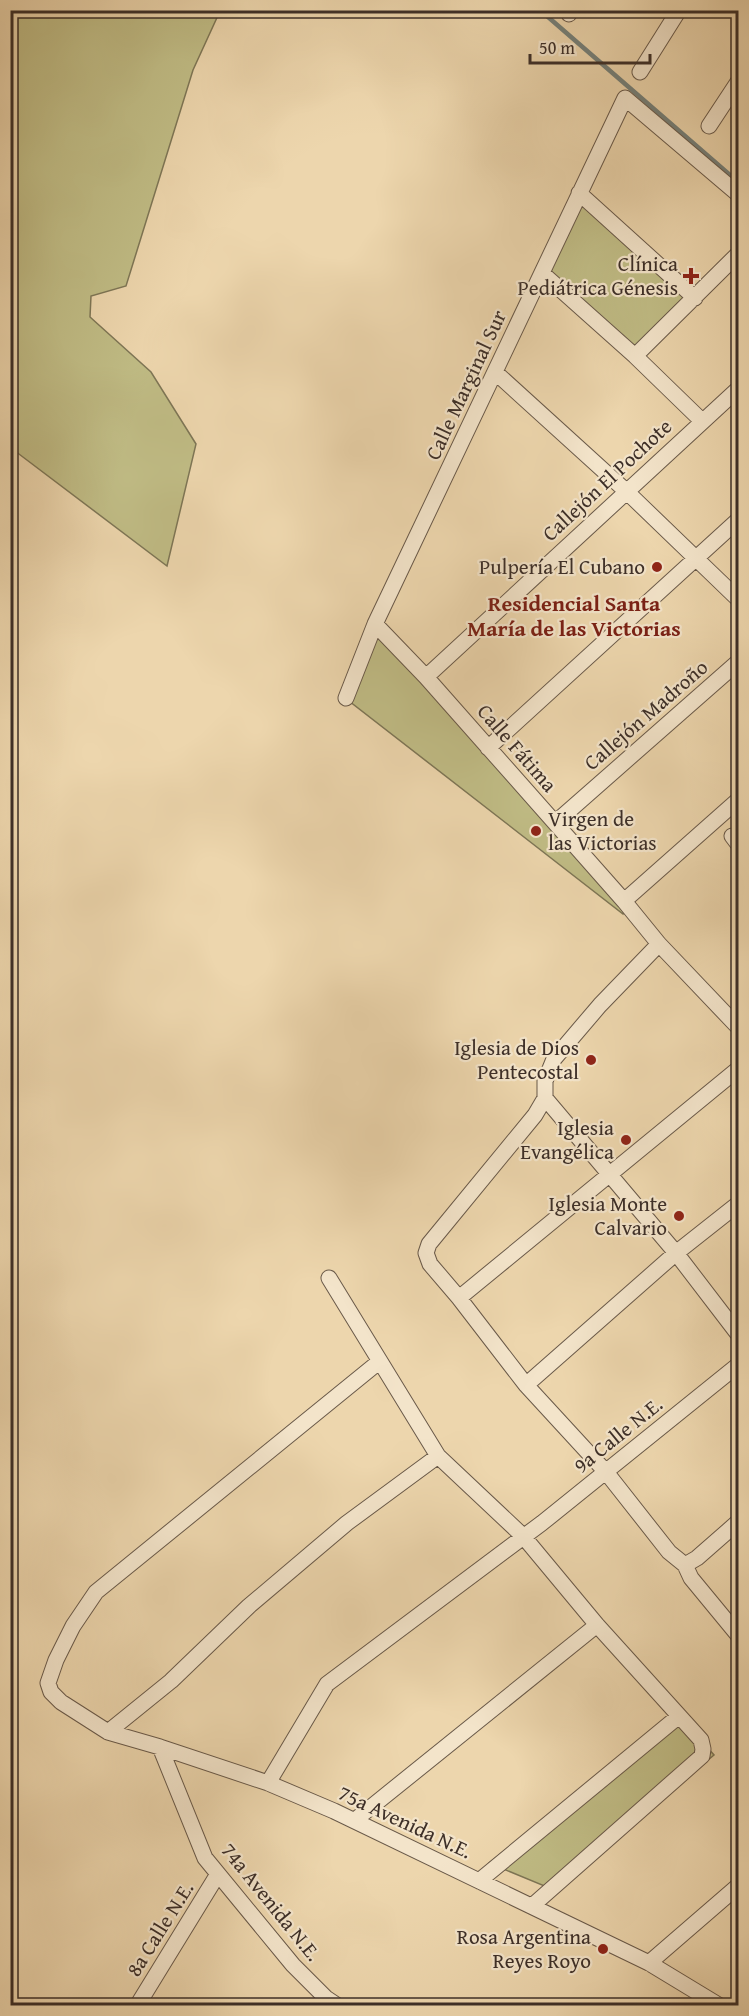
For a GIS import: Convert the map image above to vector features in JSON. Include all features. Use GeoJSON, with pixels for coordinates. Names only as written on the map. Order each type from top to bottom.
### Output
{"type":"FeatureCollection","features":[{"type":"Feature","properties":{"kind":"street"},"geometry":{"type":"LineString","coordinates":[[640,72],[680,10]]}},
{"type":"Feature","properties":{"kind":"street"},"geometry":{"type":"LineString","coordinates":[[709,126],[738,82]]}},
{"type":"Feature","properties":{"kind":"street","name":"Calle Marginal Sur"},"geometry":{"type":"LineString","coordinates":[[346,699],[375,624],[625,98],[738,194]]}},
{"type":"Feature","properties":{"kind":"street"},"geometry":{"type":"LineString","coordinates":[[579,193],[695,298]]}},
{"type":"Feature","properties":{"kind":"street"},"geometry":{"type":"LineString","coordinates":[[635,356],[738,254]]}},
{"type":"Feature","properties":{"kind":"street"},"geometry":{"type":"LineString","coordinates":[[542,273],[635,356],[702,421]]}},
{"type":"Feature","properties":{"kind":"street"},"geometry":{"type":"LineString","coordinates":[[495,372],[626,491],[738,599]]}},
{"type":"Feature","properties":{"kind":"street","name":"Callejón El Pochote"},"geometry":{"type":"LineString","coordinates":[[426,677],[738,389]]}},
{"type":"Feature","properties":{"kind":"street"},"geometry":{"type":"LineString","coordinates":[[488,747],[738,520]]}},
{"type":"Feature","properties":{"kind":"street","name":"Calle Fátima"},"geometry":{"type":"LineString","coordinates":[[375,624],[426,677],[624,901],[659,944],[738,1026]]}},
{"type":"Feature","properties":{"kind":"street","name":"Callejón Madroño"},"geometry":{"type":"LineString","coordinates":[[555,823],[738,662]]}},
{"type":"Feature","properties":{"kind":"street"},"geometry":{"type":"LineString","coordinates":[[624,901],[738,800]]}},
{"type":"Feature","properties":{"kind":"street"},"geometry":{"type":"LineString","coordinates":[[659,944],[600,1005],[554,1059],[545,1081],[545,1098],[535,1115],[429,1244],[426,1253],[430,1264],[526,1385],[606,1472],[669,1552],[685,1564],[691,1578],[738,1635]]}},
{"type":"Feature","properties":{"kind":"street"},"geometry":{"type":"LineString","coordinates":[[459,1298],[738,1069]]}},
{"type":"Feature","properties":{"kind":"street"},"geometry":{"type":"LineString","coordinates":[[545,1098],[676,1253],[738,1334]]}},
{"type":"Feature","properties":{"kind":"street"},"geometry":{"type":"LineString","coordinates":[[526,1385],[676,1253],[738,1204]]}},
{"type":"Feature","properties":{"kind":"street"},"geometry":{"type":"LineString","coordinates":[[329,1278],[438,1456],[523,1536],[597,1625],[701,1740],[702,1756],[532,1906]]}},
{"type":"Feature","properties":{"kind":"street","name":"75a Avenida N.E."},"geometry":{"type":"LineString","coordinates":[[380,1361],[96,1592],[73,1626],[56,1659],[48,1683],[51,1692],[61,1702],[108,1732],[268,1783],[355,1820],[649,1963],[720,2006]]}},
{"type":"Feature","properties":{"kind":"street","name":"9a Calle N.E."},"geometry":{"type":"LineString","coordinates":[[268,1783],[327,1684],[542,1523],[738,1365]]}},
{"type":"Feature","properties":{"kind":"street"},"geometry":{"type":"LineString","coordinates":[[108,1732],[171,1681],[249,1606],[347,1523],[438,1456]]}},
{"type":"Feature","properties":{"kind":"street"},"geometry":{"type":"LineString","coordinates":[[685,1564],[697,1558],[738,1521]]}},
{"type":"Feature","properties":{"kind":"street"},"geometry":{"type":"LineString","coordinates":[[355,1820],[597,1625]]}},
{"type":"Feature","properties":{"kind":"street"},"geometry":{"type":"LineString","coordinates":[[479,1881],[679,1716]]}},
{"type":"Feature","properties":{"kind":"street","name":"74a Avenida N.E."},"geometry":{"type":"LineString","coordinates":[[160,1747],[205,1858],[293,1965],[326,1998],[338,2006]]}},
{"type":"Feature","properties":{"kind":"street","name":"8a Calle N.E."},"geometry":{"type":"LineString","coordinates":[[137,2006],[218,1874]]}},
{"type":"Feature","properties":{"kind":"street"},"geometry":{"type":"LineString","coordinates":[[649,1963],[738,1886]]}},
{"type":"Feature","properties":{"kind":"shaded area"},"geometry":{"type":"Polygon","coordinates":[[[12,10],[220,11],[193,70],[126,286],[91,296],[90,317],[151,372],[196,444],[167,566],[11,448],[12,10]]]}},
{"type":"Feature","properties":{"kind":"shaded area"},"geometry":{"type":"Polygon","coordinates":[[[578,196],[695,298],[635,356],[543,274],[578,196]]]}},
{"type":"Feature","properties":{"kind":"shaded area"},"geometry":{"type":"Polygon","coordinates":[[[379,628],[626,904],[623,914],[349,701],[379,628]]]}},
{"type":"Feature","properties":{"kind":"shaded area"},"geometry":{"type":"Polygon","coordinates":[[[677,1713],[714,1755],[554,1890],[489,1863],[677,1713]]]}},
{"type":"Feature","properties":{"kind":"waterway"},"geometry":{"type":"LineString","coordinates":[[540,10],[738,182]]}},
{"type":"Feature","properties":{"kind":"place","name":"Clínica Pediátrica Génesis"},"geometry":{"type":"Point","coordinates":[691,276]}},
{"type":"Feature","properties":{"kind":"place","name":"Pulpería El Cubano"},"geometry":{"type":"Point","coordinates":[657,567]}},
{"type":"Feature","properties":{"kind":"place","name":"Virgen de las Victorias"},"geometry":{"type":"Point","coordinates":[536,831]}},
{"type":"Feature","properties":{"kind":"place","name":"Iglesia de Dios Pentecostal"},"geometry":{"type":"Point","coordinates":[591,1060]}},
{"type":"Feature","properties":{"kind":"place","name":"Iglesia Evangélica"},"geometry":{"type":"Point","coordinates":[626,1140]}},
{"type":"Feature","properties":{"kind":"place","name":"Iglesia Monte Calvario"},"geometry":{"type":"Point","coordinates":[679,1216]}},
{"type":"Feature","properties":{"kind":"place","name":"Rosa Argentina Reyes Royo"},"geometry":{"type":"Point","coordinates":[603,1949]}},
{"type":"Feature","properties":{"kind":"district","name":"Residencial Santa María de las Victorias"},"geometry":{"type":"Point","coordinates":[574,616]}}]}
